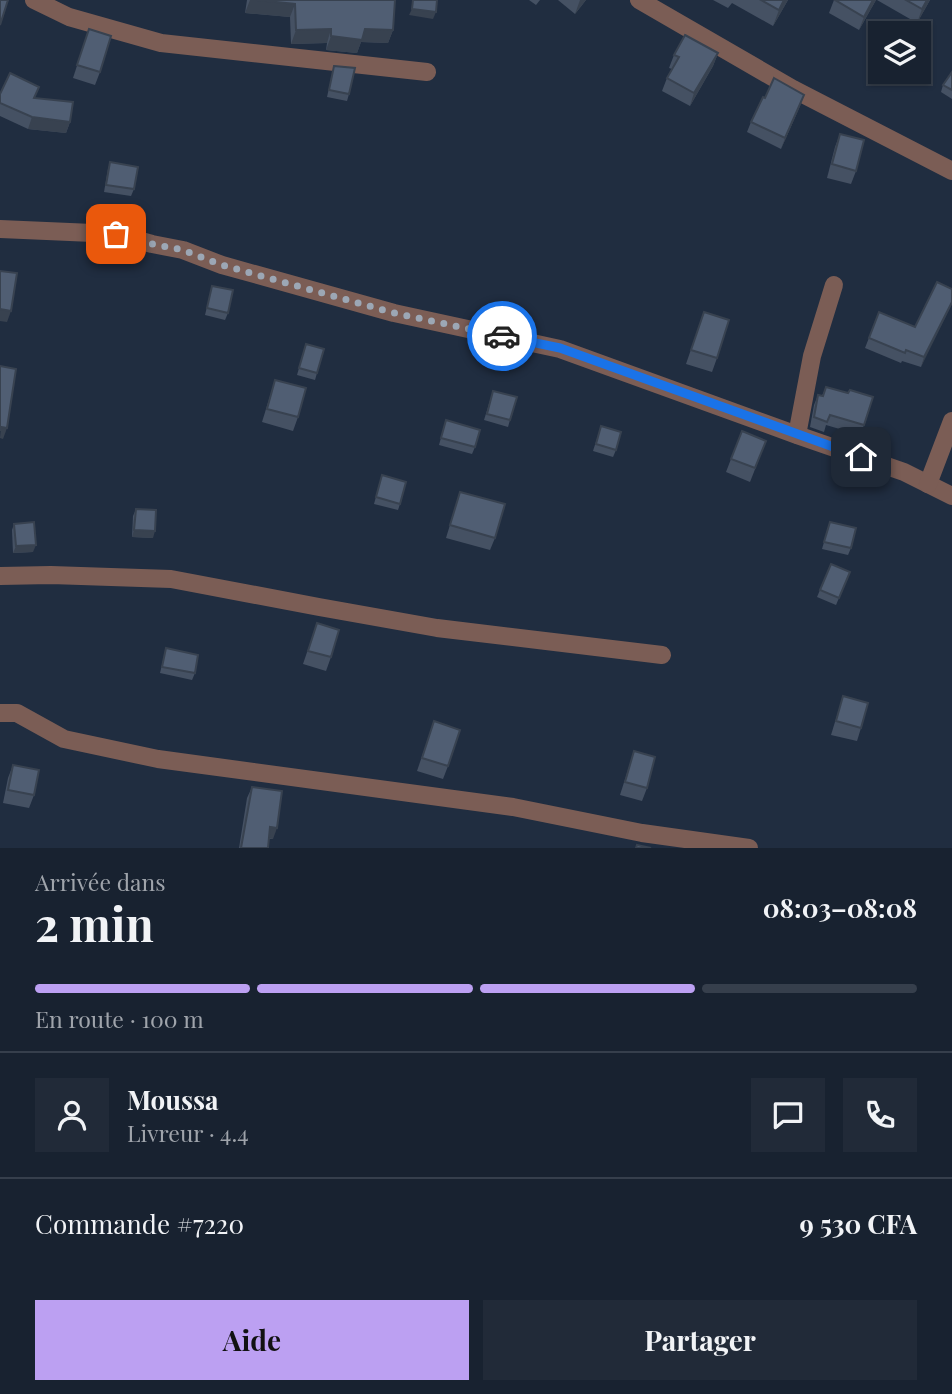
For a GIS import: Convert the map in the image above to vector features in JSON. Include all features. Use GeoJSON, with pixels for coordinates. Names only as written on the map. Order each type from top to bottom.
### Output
{"type":"FeatureCollection","features":[{"type":"Feature","properties":{"kind":"street"},"geometry":{"type":"LineString","coordinates":[[34,0],[69,17],[161,43],[427,72]]}},
{"type":"Feature","properties":{"kind":"street"},"geometry":{"type":"LineString","coordinates":[[639,0],[793,89],[952,171]]}},
{"type":"Feature","properties":{"kind":"street"},"geometry":{"type":"LineString","coordinates":[[0,229],[116,234],[183,250],[222,265],[394,313],[560,348],[904,472],[952,496]]}},
{"type":"Feature","properties":{"kind":"street"},"geometry":{"type":"LineString","coordinates":[[797,435],[813,356],[834,285]]}},
{"type":"Feature","properties":{"kind":"street"},"geometry":{"type":"LineString","coordinates":[[928,484],[952,421]]}},
{"type":"Feature","properties":{"kind":"street"},"geometry":{"type":"LineString","coordinates":[[0,576],[171,579],[437,628],[662,655]]}},
{"type":"Feature","properties":{"kind":"street"},"geometry":{"type":"LineString","coordinates":[[0,713],[17,713],[64,739],[158,759],[513,807],[642,833],[749,848]]}},
{"type":"Feature","properties":{"kind":"building"},"geometry":{"type":"Polygon","coordinates":[[[0,0],[8,0],[0,25],[0,0]]]}},
{"type":"Feature","properties":{"kind":"building"},"geometry":{"type":"Polygon","coordinates":[[[257,0],[395,0],[393,30],[365,29],[362,40],[331,36],[331,29],[296,30],[295,4],[257,0]]]}},
{"type":"Feature","properties":{"kind":"building"},"geometry":{"type":"Polygon","coordinates":[[[413,0],[437,0],[436,12],[412,9],[413,0]]]}},
{"type":"Feature","properties":{"kind":"building"},"geometry":{"type":"Polygon","coordinates":[[[761,0],[784,0],[779,10],[761,0]]]}},
{"type":"Feature","properties":{"kind":"building"},"geometry":{"type":"Polygon","coordinates":[[[835,0],[873,0],[864,17],[835,0]]]}},
{"type":"Feature","properties":{"kind":"building"},"geometry":{"type":"Polygon","coordinates":[[[906,0],[927,0],[922,9],[906,0]]]}},
{"type":"Feature","properties":{"kind":"building"},"geometry":{"type":"Polygon","coordinates":[[[89,29],[111,36],[100,72],[77,65],[89,29]]]}},
{"type":"Feature","properties":{"kind":"building"},"geometry":{"type":"Polygon","coordinates":[[[685,35],[718,53],[694,93],[667,78],[679,57],[674,55],[685,35]]]}},
{"type":"Feature","properties":{"kind":"building"},"geometry":{"type":"Polygon","coordinates":[[[334,66],[355,68],[349,94],[329,90],[334,66]]]}},
{"type":"Feature","properties":{"kind":"building"},"geometry":{"type":"Polygon","coordinates":[[[952,72],[952,90],[943,85],[952,72]]]}},
{"type":"Feature","properties":{"kind":"building"},"geometry":{"type":"Polygon","coordinates":[[[10,73],[39,87],[34,98],[73,102],[70,122],[32,117],[0,103],[0,94],[10,73]]]}},
{"type":"Feature","properties":{"kind":"building"},"geometry":{"type":"Polygon","coordinates":[[[774,78],[804,95],[785,138],[751,122],[774,78]]]}},
{"type":"Feature","properties":{"kind":"building"},"geometry":{"type":"Polygon","coordinates":[[[840,134],[864,140],[856,171],[832,164],[840,134]]]}},
{"type":"Feature","properties":{"kind":"building"},"geometry":{"type":"Polygon","coordinates":[[[110,162],[138,167],[134,189],[106,185],[110,162]]]}},
{"type":"Feature","properties":{"kind":"building"},"geometry":{"type":"Polygon","coordinates":[[[0,271],[17,273],[11,311],[0,309],[0,271]]]}},
{"type":"Feature","properties":{"kind":"building"},"geometry":{"type":"Polygon","coordinates":[[[937,282],[952,289],[952,302],[924,357],[906,350],[905,353],[869,338],[879,312],[915,327],[937,282]]]}},
{"type":"Feature","properties":{"kind":"building"},"geometry":{"type":"Polygon","coordinates":[[[212,286],[233,290],[228,313],[207,308],[212,286]]]}},
{"type":"Feature","properties":{"kind":"building"},"geometry":{"type":"Polygon","coordinates":[[[704,312],[729,320],[717,358],[691,350],[704,312]]]}},
{"type":"Feature","properties":{"kind":"building"},"geometry":{"type":"Polygon","coordinates":[[[306,344],[324,349],[317,373],[299,368],[306,344]]]}},
{"type":"Feature","properties":{"kind":"building"},"geometry":{"type":"Polygon","coordinates":[[[0,366],[16,369],[7,428],[1,427],[1,430],[0,430],[0,366]]]}},
{"type":"Feature","properties":{"kind":"building"},"geometry":{"type":"Polygon","coordinates":[[[275,380],[306,388],[298,417],[267,409],[275,380]]]}},
{"type":"Feature","properties":{"kind":"building"},"geometry":{"type":"Polygon","coordinates":[[[826,387],[873,397],[864,425],[830,415],[827,422],[814,417],[818,395],[823,396],[826,387]]]}},
{"type":"Feature","properties":{"kind":"building"},"geometry":{"type":"Polygon","coordinates":[[[493,391],[517,397],[510,420],[487,414],[493,391]]]}},
{"type":"Feature","properties":{"kind":"building"},"geometry":{"type":"Polygon","coordinates":[[[446,420],[480,430],[475,447],[441,438],[446,420]]]}},
{"type":"Feature","properties":{"kind":"building"},"geometry":{"type":"Polygon","coordinates":[[[601,426],[621,432],[616,450],[596,444],[601,426]]]}},
{"type":"Feature","properties":{"kind":"building"},"geometry":{"type":"Polygon","coordinates":[[[742,431],[766,441],[755,468],[731,459],[742,431]]]}},
{"type":"Feature","properties":{"kind":"building"},"geometry":{"type":"Polygon","coordinates":[[[382,475],[406,482],[400,504],[376,497],[382,475]]]}},
{"type":"Feature","properties":{"kind":"building"},"geometry":{"type":"Polygon","coordinates":[[[460,492],[505,504],[495,538],[450,525],[460,492]]]}},
{"type":"Feature","properties":{"kind":"building"},"geometry":{"type":"Polygon","coordinates":[[[136,509],[156,510],[155,531],[134,530],[136,509]]]}},
{"type":"Feature","properties":{"kind":"building"},"geometry":{"type":"Polygon","coordinates":[[[34,522],[36,545],[16,546],[14,524],[34,522]]]}},
{"type":"Feature","properties":{"kind":"building"},"geometry":{"type":"Polygon","coordinates":[[[830,522],[856,528],[851,548],[824,542],[830,522]]]}},
{"type":"Feature","properties":{"kind":"building"},"geometry":{"type":"Polygon","coordinates":[[[831,564],[850,572],[839,598],[820,590],[831,564]]]}},
{"type":"Feature","properties":{"kind":"building"},"geometry":{"type":"Polygon","coordinates":[[[317,623],[339,630],[331,657],[308,651],[317,623]]]}},
{"type":"Feature","properties":{"kind":"building"},"geometry":{"type":"Polygon","coordinates":[[[166,648],[198,655],[195,673],[162,667],[166,648]]]}},
{"type":"Feature","properties":{"kind":"building"},"geometry":{"type":"Polygon","coordinates":[[[843,696],[868,703],[861,728],[836,721],[843,696]]]}},
{"type":"Feature","properties":{"kind":"building"},"geometry":{"type":"Polygon","coordinates":[[[434,721],[460,730],[448,766],[422,758],[434,721]]]}},
{"type":"Feature","properties":{"kind":"building"},"geometry":{"type":"Polygon","coordinates":[[[634,751],[655,757],[647,788],[625,782],[634,751]]]}},
{"type":"Feature","properties":{"kind":"building"},"geometry":{"type":"Polygon","coordinates":[[[13,765],[39,770],[34,795],[8,790],[13,765]]]}},
{"type":"Feature","properties":{"kind":"building"},"geometry":{"type":"Polygon","coordinates":[[[252,787],[282,791],[277,828],[270,827],[268,848],[241,848],[252,787]]]}},
{"type":"Feature","properties":{"kind":"way so far"},"geometry":{"type":"LineString","coordinates":[[116,234],[183,250],[222,265],[394,313],[502,336]]}},
{"type":"Feature","properties":{"kind":"route"},"geometry":{"type":"LineString","coordinates":[[502,336],[560,348],[861,457]]}}]}
